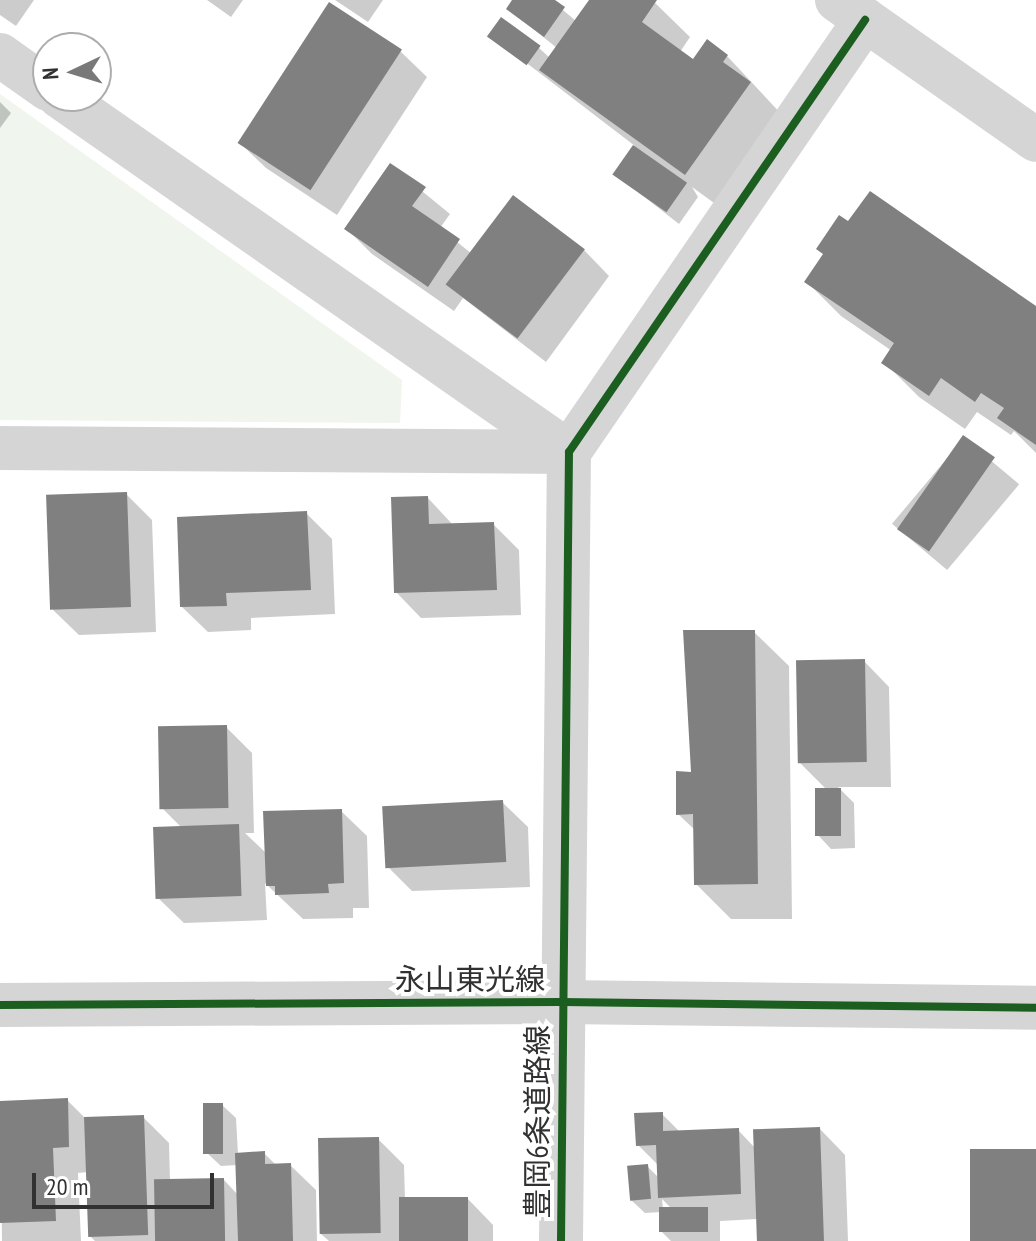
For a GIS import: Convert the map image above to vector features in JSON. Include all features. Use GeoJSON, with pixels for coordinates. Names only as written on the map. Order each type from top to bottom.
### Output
{"type":"FeatureCollection","features":[{"type":"Feature","properties":{"kind":"street"},"geometry":{"type":"LineString","coordinates":[[569,452],[851,10],[1036,140]]}},
{"type":"Feature","properties":{"kind":"street"},"geometry":{"type":"LineString","coordinates":[[0,55],[32,78]]}},
{"type":"Feature","properties":{"kind":"street"},"geometry":{"type":"LineString","coordinates":[[82,112],[569,452]]}},
{"type":"Feature","properties":{"kind":"street"},"geometry":{"type":"LineString","coordinates":[[0,448],[569,452]]}},
{"type":"Feature","properties":{"kind":"street","name":"豊岡6条道路線"},"geometry":{"type":"LineString","coordinates":[[561,1241],[561,1002],[569,452]]}},
{"type":"Feature","properties":{"kind":"street","name":"永山東光線"},"geometry":{"type":"LineString","coordinates":[[0,1005],[561,1002],[1036,1008]]}},
{"type":"Feature","properties":{"kind":"shaded area"},"geometry":{"type":"Polygon","coordinates":[[[0,94],[402,380],[400,423],[0,420],[0,94]]]}},
{"type":"Feature","properties":{"kind":"building"},"geometry":{"type":"Polygon","coordinates":[[[512,0],[555,0],[565,7],[544,37],[506,9],[512,0]]]}},
{"type":"Feature","properties":{"kind":"building"},"geometry":{"type":"Polygon","coordinates":[[[589,0],[657,0],[642,22],[693,59],[707,39],[728,55],[723,62],[751,82],[685,175],[539,70],[589,0]]]}},
{"type":"Feature","properties":{"kind":"building"},"geometry":{"type":"Polygon","coordinates":[[[329,2],[402,49],[310,190],[238,143],[329,2]]]}},
{"type":"Feature","properties":{"kind":"building"},"geometry":{"type":"Polygon","coordinates":[[[501,17],[541,46],[527,65],[487,36],[501,17]]]}},
{"type":"Feature","properties":{"kind":"building"},"geometry":{"type":"Polygon","coordinates":[[[633,145],[687,183],[666,212],[612,174],[633,145]]]}},
{"type":"Feature","properties":{"kind":"building"},"geometry":{"type":"Polygon","coordinates":[[[390,163],[426,187],[412,206],[460,239],[428,287],[344,229],[390,163]]]}},
{"type":"Feature","properties":{"kind":"building"},"geometry":{"type":"Polygon","coordinates":[[[870,191],[1036,306],[1036,445],[997,418],[1004,408],[981,393],[975,402],[941,378],[929,396],[881,363],[894,343],[804,282],[823,254],[816,249],[839,215],[848,221],[870,191]]]}},
{"type":"Feature","properties":{"kind":"building"},"geometry":{"type":"Polygon","coordinates":[[[513,195],[585,249],[517,339],[446,284],[513,195]]]}},
{"type":"Feature","properties":{"kind":"building"},"geometry":{"type":"Polygon","coordinates":[[[963,435],[995,457],[929,552],[897,529],[963,435]]]}},
{"type":"Feature","properties":{"kind":"building"},"geometry":{"type":"Polygon","coordinates":[[[127,492],[131,607],[50,610],[46,495],[127,492]]]}},
{"type":"Feature","properties":{"kind":"building"},"geometry":{"type":"Polygon","coordinates":[[[428,496],[429,524],[494,522],[497,590],[394,593],[391,497],[428,496]]]}},
{"type":"Feature","properties":{"kind":"building"},"geometry":{"type":"Polygon","coordinates":[[[307,511],[311,590],[226,593],[227,606],[180,607],[177,517],[307,511]]]}},
{"type":"Feature","properties":{"kind":"building"},"geometry":{"type":"Polygon","coordinates":[[[683,630],[755,630],[758,884],[694,885],[693,814],[676,815],[676,771],[691,772],[683,630]]]}},
{"type":"Feature","properties":{"kind":"building"},"geometry":{"type":"Polygon","coordinates":[[[865,659],[867,762],[798,763],[796,660],[865,659]]]}},
{"type":"Feature","properties":{"kind":"building"},"geometry":{"type":"Polygon","coordinates":[[[227,725],[228,808],[159,809],[158,726],[227,725]]]}},
{"type":"Feature","properties":{"kind":"building"},"geometry":{"type":"Polygon","coordinates":[[[815,788],[841,788],[841,836],[815,836],[815,788]]]}},
{"type":"Feature","properties":{"kind":"building"},"geometry":{"type":"Polygon","coordinates":[[[503,800],[506,862],[385,868],[382,806],[503,800]]]}},
{"type":"Feature","properties":{"kind":"building"},"geometry":{"type":"Polygon","coordinates":[[[342,809],[344,883],[328,884],[329,893],[275,895],[275,886],[266,886],[263,811],[342,809]]]}},
{"type":"Feature","properties":{"kind":"building"},"geometry":{"type":"Polygon","coordinates":[[[239,824],[242,896],[156,899],[153,827],[239,824]]]}},
{"type":"Feature","properties":{"kind":"building"},"geometry":{"type":"Polygon","coordinates":[[[68,1098],[69,1147],[53,1148],[56,1221],[0,1223],[0,1101],[68,1098]]]}},
{"type":"Feature","properties":{"kind":"building"},"geometry":{"type":"Polygon","coordinates":[[[203,1103],[223,1103],[223,1154],[203,1154],[203,1103]]]}},
{"type":"Feature","properties":{"kind":"building"},"geometry":{"type":"Polygon","coordinates":[[[663,1112],[663,1131],[739,1128],[741,1194],[658,1198],[656,1145],[636,1146],[634,1113],[663,1112]]]}},
{"type":"Feature","properties":{"kind":"building"},"geometry":{"type":"Polygon","coordinates":[[[144,1115],[148,1235],[88,1237],[84,1117],[144,1115]]]}},
{"type":"Feature","properties":{"kind":"building"},"geometry":{"type":"Polygon","coordinates":[[[820,1127],[824,1241],[757,1241],[753,1129],[820,1127]]]}},
{"type":"Feature","properties":{"kind":"building"},"geometry":{"type":"Polygon","coordinates":[[[379,1137],[381,1233],[320,1234],[318,1138],[379,1137]]]}},
{"type":"Feature","properties":{"kind":"building"},"geometry":{"type":"Polygon","coordinates":[[[970,1149],[1036,1149],[1036,1241],[970,1241],[970,1149]]]}},
{"type":"Feature","properties":{"kind":"building"},"geometry":{"type":"Polygon","coordinates":[[[265,1151],[265,1164],[291,1163],[293,1241],[238,1241],[235,1153],[265,1151]]]}},
{"type":"Feature","properties":{"kind":"building"},"geometry":{"type":"Polygon","coordinates":[[[648,1164],[651,1199],[630,1201],[627,1166],[648,1164]]]}},
{"type":"Feature","properties":{"kind":"building"},"geometry":{"type":"Polygon","coordinates":[[[224,1178],[225,1241],[155,1241],[154,1179],[224,1178]]]}},
{"type":"Feature","properties":{"kind":"building"},"geometry":{"type":"Polygon","coordinates":[[[399,1197],[468,1197],[468,1241],[399,1241],[399,1197]]]}},
{"type":"Feature","properties":{"kind":"building"},"geometry":{"type":"Polygon","coordinates":[[[659,1207],[708,1207],[708,1232],[659,1232],[659,1207]]]}},
{"type":"Feature","properties":{"kind":"cycle path"},"geometry":{"type":"LineString","coordinates":[[561,1241],[569,452],[865,20]]}},
{"type":"Feature","properties":{"kind":"cycle path"},"geometry":{"type":"LineString","coordinates":[[0,1005],[561,1002],[1036,1008]]}}]}
